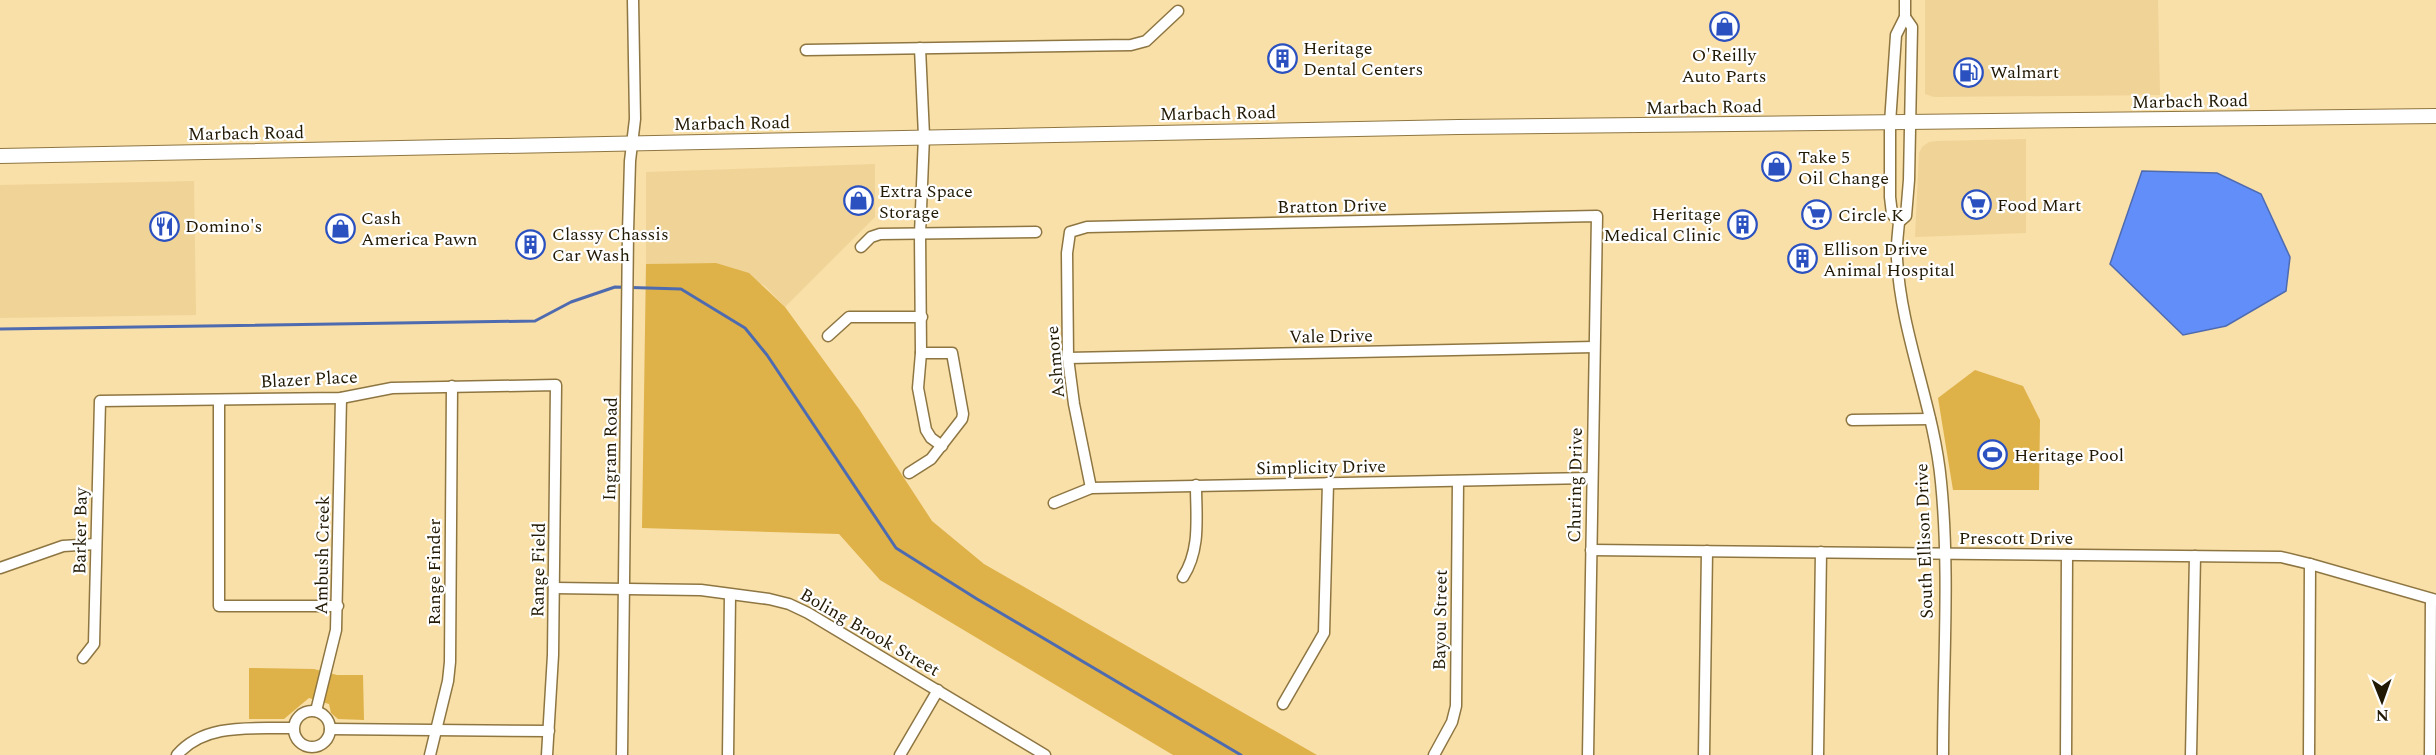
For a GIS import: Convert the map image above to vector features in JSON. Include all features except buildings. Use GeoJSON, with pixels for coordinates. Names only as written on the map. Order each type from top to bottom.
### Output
{"type":"FeatureCollection","features":[{"type":"Feature","properties":{"kind":"main road","name":"Marbach Road"},"geometry":{"type":"LineString","coordinates":[[0,156],[924,136],[2436,116]]}},
{"type":"Feature","properties":{"kind":"street","name":"Ingram Road"},"geometry":{"type":"LineString","coordinates":[[622,755],[628,275],[632,143],[635,119],[633,0]]}},
{"type":"Feature","properties":{"kind":"street","name":"South Ellison Drive"},"geometry":{"type":"LineString","coordinates":[[1905,0],[1905,17],[1896,35],[1890,123],[1890,181],[1892,214],[1899,222],[1897,258],[1901,293],[1930,419],[1941,482],[1944,554],[1942,755]]}},
{"type":"Feature","properties":{"kind":"street"},"geometry":{"type":"LineString","coordinates":[[806,50],[1131,45],[1146,41],[1178,11]]}},
{"type":"Feature","properties":{"kind":"street","name":"South Ellison Drive"},"geometry":{"type":"LineString","coordinates":[[1899,222],[1906,216],[1909,180],[1912,27],[1905,17]]}},
{"type":"Feature","properties":{"kind":"street"},"geometry":{"type":"LineString","coordinates":[[920,48],[924,136],[920,234],[922,317],[918,388],[922,417],[931,438],[942,446]]}},
{"type":"Feature","properties":{"kind":"street"},"geometry":{"type":"LineString","coordinates":[[1890,181],[1909,180]]}},
{"type":"Feature","properties":{"kind":"street","name":"Bratton Drive"},"geometry":{"type":"LineString","coordinates":[[1070,232],[1087,227],[1597,216]]}},
{"type":"Feature","properties":{"kind":"street","name":"Churing Drive"},"geometry":{"type":"LineString","coordinates":[[1588,755],[1597,216]]}},
{"type":"Feature","properties":{"kind":"street"},"geometry":{"type":"LineString","coordinates":[[861,247],[870,237],[880,234],[1036,232]]}},
{"type":"Feature","properties":{"kind":"street","name":"Ashmore"},"geometry":{"type":"LineString","coordinates":[[1070,232],[1067,253],[1068,358],[1074,404],[1091,488]]}},
{"type":"Feature","properties":{"kind":"street"},"geometry":{"type":"LineString","coordinates":[[828,336],[849,317],[922,317]]}},
{"type":"Feature","properties":{"kind":"street","name":"Vale Drive"},"geometry":{"type":"LineString","coordinates":[[1068,358],[1594,347]]}},
{"type":"Feature","properties":{"kind":"street"},"geometry":{"type":"LineString","coordinates":[[909,473],[931,459],[962,419],[963,414],[952,353],[921,353]]}},
{"type":"Feature","properties":{"kind":"street","name":"Blazer Place"},"geometry":{"type":"LineString","coordinates":[[100,401],[341,398],[392,388],[556,385]]}},
{"type":"Feature","properties":{"kind":"street","name":"Range Field"},"geometry":{"type":"LineString","coordinates":[[547,755],[554,588],[556,385]]}},
{"type":"Feature","properties":{"kind":"street","name":"Range Finder"},"geometry":{"type":"LineString","coordinates":[[430,755],[448,681],[450,662],[452,386]]}},
{"type":"Feature","properties":{"kind":"street","name":"Ambush Creek"},"geometry":{"type":"LineString","coordinates":[[316,711],[336,630],[338,606],[341,398]]}},
{"type":"Feature","properties":{"kind":"street"},"geometry":{"type":"LineString","coordinates":[[219,399],[219,606],[338,606]]}},
{"type":"Feature","properties":{"kind":"street","name":"Barker Bay"},"geometry":{"type":"LineString","coordinates":[[83,657],[94,644],[100,401]]}},
{"type":"Feature","properties":{"kind":"street"},"geometry":{"type":"LineString","coordinates":[[1852,420],[1930,419]]}},
{"type":"Feature","properties":{"kind":"street","name":"Simplicity Drive"},"geometry":{"type":"LineString","coordinates":[[1054,503],[1091,488],[1592,478]]}},
{"type":"Feature","properties":{"kind":"street","name":"Bayou Street"},"geometry":{"type":"LineString","coordinates":[[1434,755],[1452,722],[1456,706],[1458,481]]}},
{"type":"Feature","properties":{"kind":"street"},"geometry":{"type":"LineString","coordinates":[[1283,704],[1324,633],[1328,483]]}},
{"type":"Feature","properties":{"kind":"street"},"geometry":{"type":"LineString","coordinates":[[1183,577],[1192,564],[1196,547],[1196,485]]}},
{"type":"Feature","properties":{"kind":"street"},"geometry":{"type":"LineString","coordinates":[[0,568],[63,546],[96,544]]}},
{"type":"Feature","properties":{"kind":"street","name":"Prescott Drive"},"geometry":{"type":"LineString","coordinates":[[1591,550],[2281,557],[2434,599]]}},
{"type":"Feature","properties":{"kind":"street"},"geometry":{"type":"LineString","coordinates":[[1704,755],[1707,551]]}},
{"type":"Feature","properties":{"kind":"street"},"geometry":{"type":"LineString","coordinates":[[1818,755],[1821,552]]}},
{"type":"Feature","properties":{"kind":"street"},"geometry":{"type":"LineString","coordinates":[[2066,755],[2067,555]]}},
{"type":"Feature","properties":{"kind":"street"},"geometry":{"type":"LineString","coordinates":[[2191,755],[2195,556]]}},
{"type":"Feature","properties":{"kind":"street"},"geometry":{"type":"LineString","coordinates":[[2309,755],[2310,564]]}},
{"type":"Feature","properties":{"kind":"street","name":"Boling Brook Street"},"geometry":{"type":"LineString","coordinates":[[554,588],[692,589],[769,599],[799,609],[1046,755]]}},
{"type":"Feature","properties":{"kind":"street"},"geometry":{"type":"LineString","coordinates":[[729,755],[730,595]]}},
{"type":"Feature","properties":{"kind":"street"},"geometry":{"type":"LineString","coordinates":[[2430,755],[2434,599]]}},
{"type":"Feature","properties":{"kind":"street"},"geometry":{"type":"LineString","coordinates":[[900,755],[938,690]]}},
{"type":"Feature","properties":{"kind":"street"},"geometry":{"type":"LineString","coordinates":[[309,711],[316,711],[326,718],[330,729],[326,742],[306,751],[297,740],[293,728],[298,717],[309,711]]}},
{"type":"Feature","properties":{"kind":"street"},"geometry":{"type":"LineString","coordinates":[[177,755],[192,742],[217,731],[293,728]]}},
{"type":"Feature","properties":{"kind":"street"},"geometry":{"type":"LineString","coordinates":[[330,729],[549,731]]}},
{"type":"Feature","properties":{"kind":"shaded area"},"geometry":{"type":"Polygon","coordinates":[[[1925,0],[2158,0],[2160,95],[1934,97],[1925,94],[1925,0]]]}},
{"type":"Feature","properties":{"kind":"shaded area"},"geometry":{"type":"Polygon","coordinates":[[[2026,139],[2026,233],[1915,237],[1919,153],[1922,147],[1929,142],[1937,141],[2026,139]]]}},
{"type":"Feature","properties":{"kind":"shaded area"},"geometry":{"type":"Polygon","coordinates":[[[875,164],[875,217],[785,307],[765,286],[716,263],[646,264],[646,172],[875,164]]]}},
{"type":"Feature","properties":{"kind":"shaded area"},"geometry":{"type":"Polygon","coordinates":[[[194,181],[196,315],[0,318],[0,185],[194,181]]]}},
{"type":"Feature","properties":{"kind":"shaded area"},"geometry":{"type":"Polygon","coordinates":[[[716,263],[749,273],[785,307],[859,409],[932,521],[984,564],[1317,755],[1173,755],[880,580],[839,534],[642,528],[646,264],[716,263]]]}},
{"type":"Feature","properties":{"kind":"shaded area","name":"Heritage Pool"},"geometry":{"type":"Polygon","coordinates":[[[1975,370],[2023,386],[2040,420],[2039,490],[1953,490],[1938,398],[1975,370]]]}},
{"type":"Feature","properties":{"kind":"shaded area"},"geometry":{"type":"Polygon","coordinates":[[[249,668],[314,669],[337,675],[363,675],[364,720],[338,719],[331,713],[329,704],[309,698],[284,719],[249,719],[249,668]]]}},
{"type":"Feature","properties":{"kind":"water"},"geometry":{"type":"Polygon","coordinates":[[[2142,171],[2217,173],[2261,194],[2290,257],[2286,291],[2226,326],[2183,335],[2110,264],[2142,171]]]}},
{"type":"Feature","properties":{"kind":"waterway"},"geometry":{"type":"LineString","coordinates":[[0,329],[535,321],[571,302],[615,287],[681,289],[745,328],[767,355],[896,548],[977,599],[1241,755]]}},
{"type":"Feature","properties":{"kind":"place","name":"O'Reilly Auto Parts"},"geometry":{"type":"Point","coordinates":[1724,26]}},
{"type":"Feature","properties":{"kind":"place","name":"Heritage Dental Centers"},"geometry":{"type":"Point","coordinates":[1282,58]}},
{"type":"Feature","properties":{"kind":"place","name":"Walmart"},"geometry":{"type":"Point","coordinates":[1969,72]}},
{"type":"Feature","properties":{"kind":"place","name":"Take 5 Oil Change"},"geometry":{"type":"Point","coordinates":[1777,167]}},
{"type":"Feature","properties":{"kind":"place","name":"Extra Space Storage"},"geometry":{"type":"Point","coordinates":[858,201]}},
{"type":"Feature","properties":{"kind":"place","name":"Food Mart"},"geometry":{"type":"Point","coordinates":[1976,205]}},
{"type":"Feature","properties":{"kind":"place","name":"Circle K"},"geometry":{"type":"Point","coordinates":[1817,215]}},
{"type":"Feature","properties":{"kind":"place","name":"Heritage Medical Clinic"},"geometry":{"type":"Point","coordinates":[1742,224]}},
{"type":"Feature","properties":{"kind":"place","name":"Domino's"},"geometry":{"type":"Point","coordinates":[164,226]}},
{"type":"Feature","properties":{"kind":"place","name":"Cash America Pawn"},"geometry":{"type":"Point","coordinates":[340,228]}},
{"type":"Feature","properties":{"kind":"place","name":"Classy Chassis Car Wash"},"geometry":{"type":"Point","coordinates":[531,244]}},
{"type":"Feature","properties":{"kind":"place","name":"Ellison Drive Animal Hospital"},"geometry":{"type":"Point","coordinates":[1802,259]}},
{"type":"Feature","properties":{"kind":"place","name":"Heritage Pool"},"geometry":{"type":"Point","coordinates":[1993,455]}}]}
